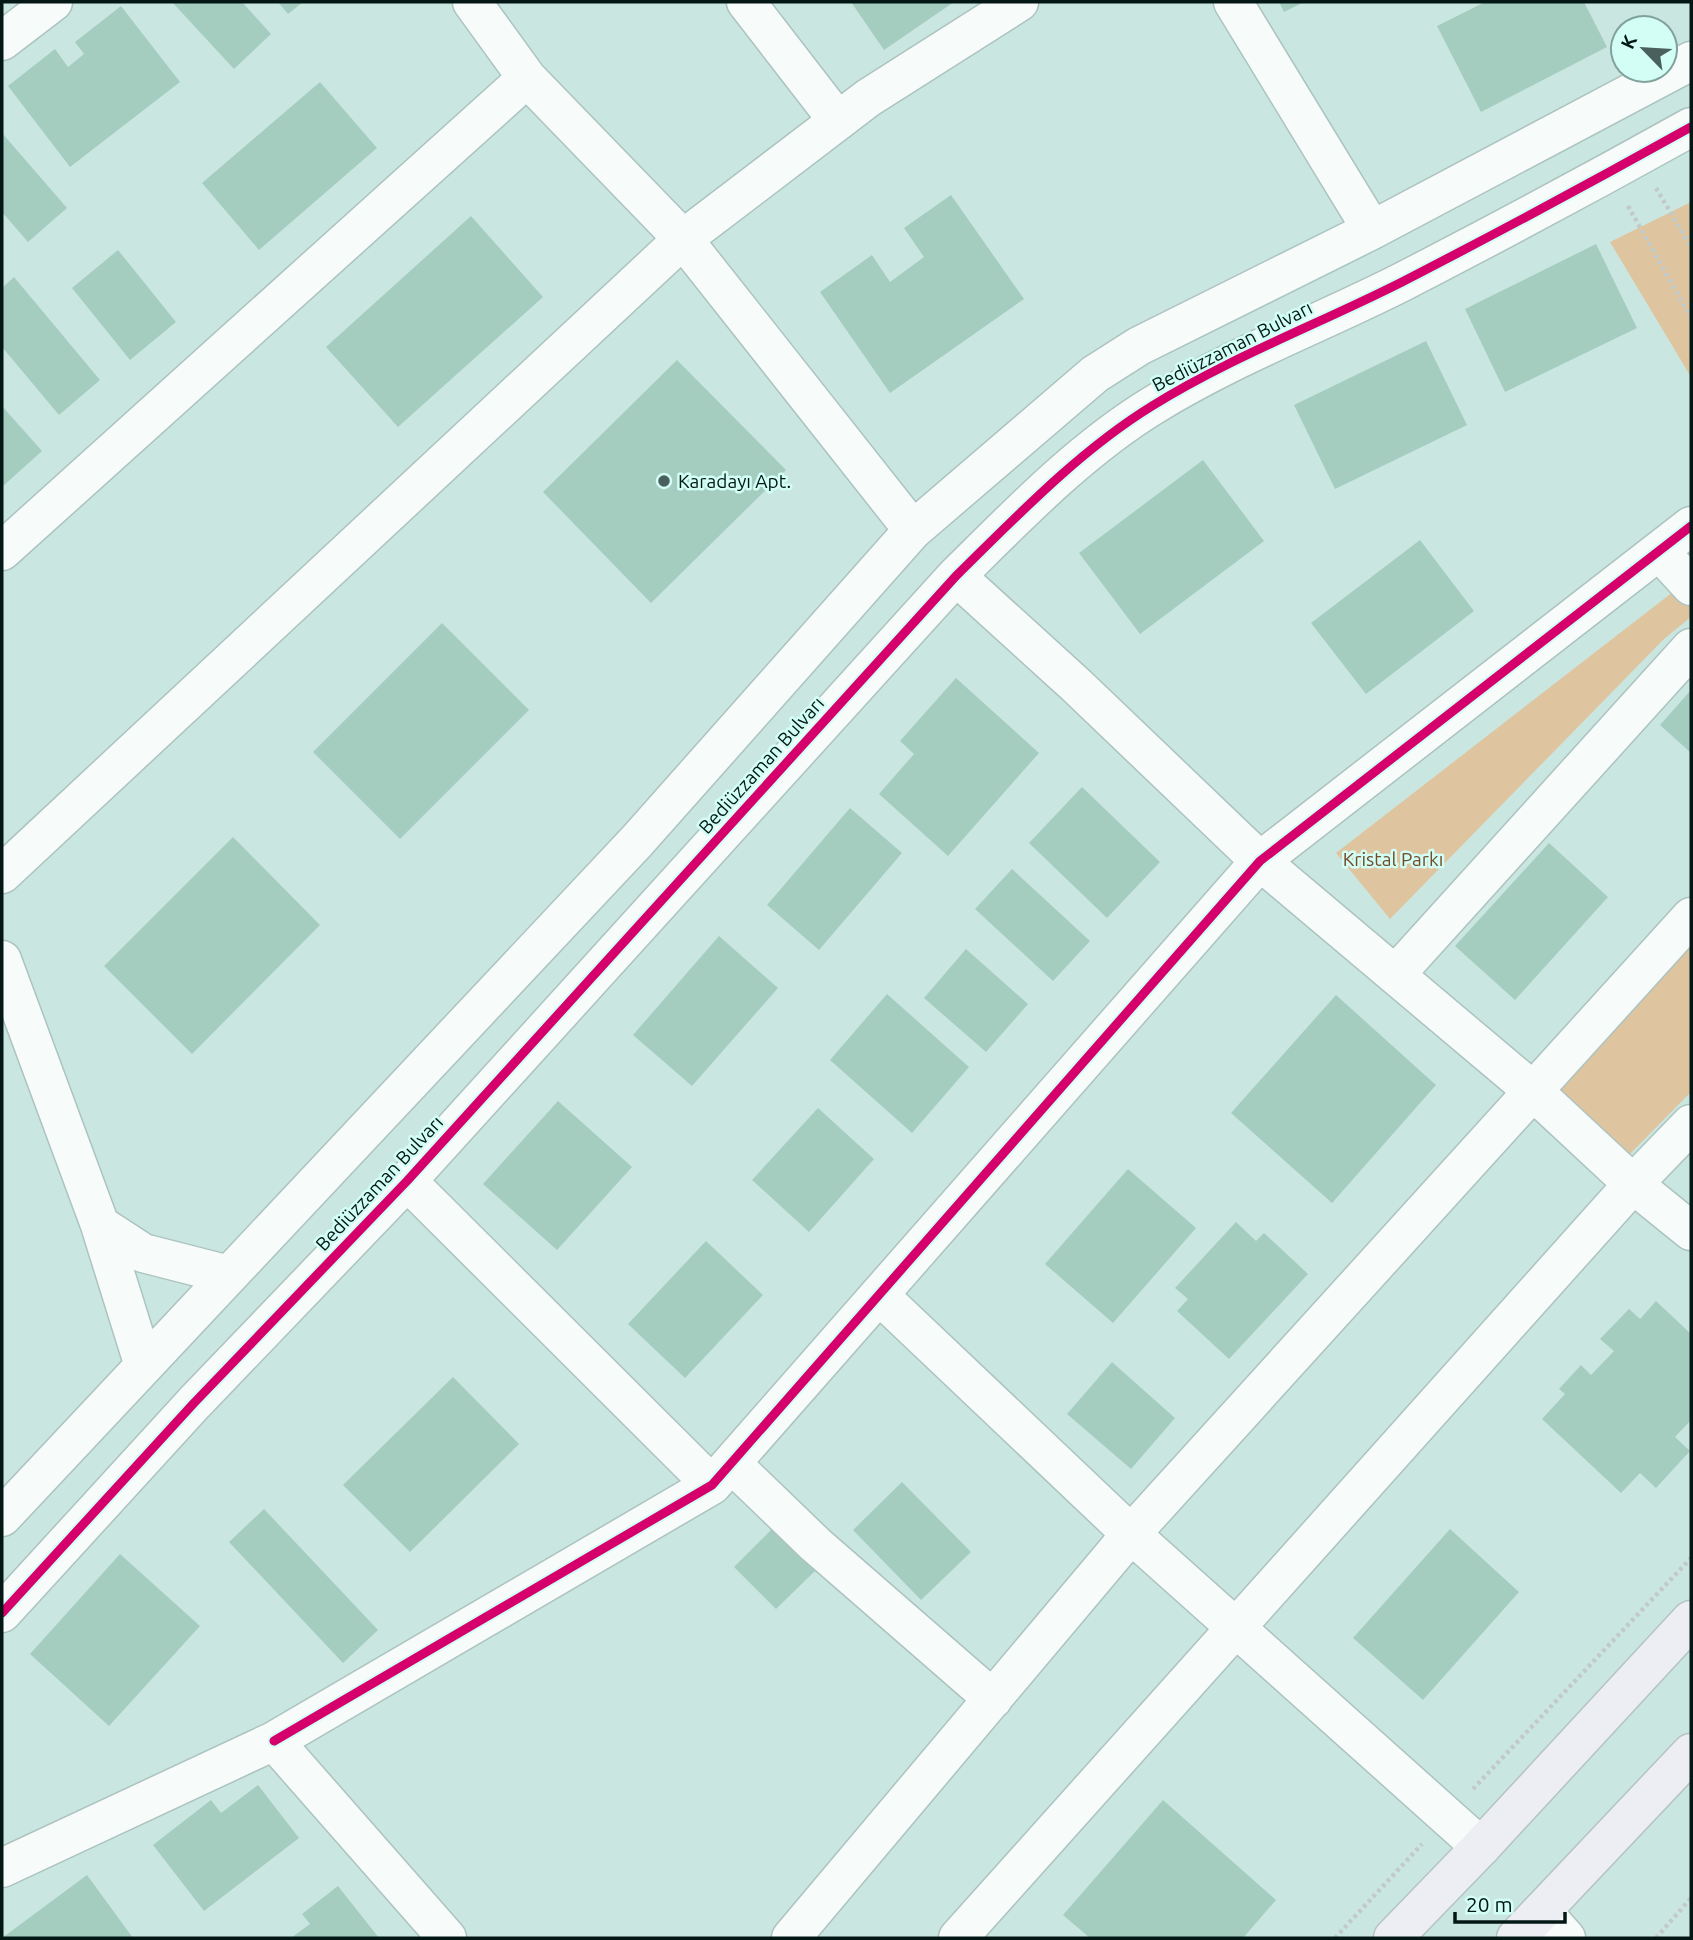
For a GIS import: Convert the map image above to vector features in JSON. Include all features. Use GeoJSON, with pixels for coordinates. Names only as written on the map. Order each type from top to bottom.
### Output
{"type":"FeatureCollection","features":[{"type":"Feature","properties":{"kind":"main road"},"geometry":{"type":"LineString","coordinates":[[1393,1938],[1691,1620]]}},
{"type":"Feature","properties":{"kind":"main road"},"geometry":{"type":"LineString","coordinates":[[1516,1938],[1554,1924],[1691,1753]]}},
{"type":"Feature","properties":{"kind":"street"},"geometry":{"type":"LineString","coordinates":[[2,41],[53,2]]}},
{"type":"Feature","properties":{"kind":"street"},"geometry":{"type":"LineString","coordinates":[[472,2],[527,78],[683,239],[913,530]]}},
{"type":"Feature","properties":{"kind":"street"},"geometry":{"type":"LineString","coordinates":[[746,2],[838,121]]}},
{"type":"Feature","properties":{"kind":"street"},"geometry":{"type":"LineString","coordinates":[[2,874],[683,239],[868,99],[1019,2]]}},
{"type":"Feature","properties":{"kind":"street"},"geometry":{"type":"LineString","coordinates":[[1233,2],[1372,230]]}},
{"type":"Feature","properties":{"kind":"street"},"geometry":{"type":"LineString","coordinates":[[2,1517],[637,841],[913,530],[1095,374],[1117,360],[1164,333],[1372,230],[1691,61]]}},
{"type":"Feature","properties":{"kind":"street"},"geometry":{"type":"LineString","coordinates":[[2,551],[527,78]]}},
{"type":"Feature","properties":{"kind":"street","name":"Bediüzzaman Bulvarı"},"geometry":{"type":"LineString","coordinates":[[2,1613],[194,1403],[407,1181],[956,576],[1091,451],[1150,407],[1213,371],[1401,282],[1691,127]]}},
{"type":"Feature","properties":{"kind":"street"},"geometry":{"type":"LineString","coordinates":[[2,1868],[274,1741],[722,1474],[1260,861],[1691,526]]}},
{"type":"Feature","properties":{"kind":"street"},"geometry":{"type":"LineString","coordinates":[[1659,551],[1691,586]]}},
{"type":"Feature","properties":{"kind":"street"},"geometry":{"type":"LineString","coordinates":[[956,576],[1076,685],[1260,861],[1533,1091],[1633,1184],[1691,1231]]}},
{"type":"Feature","properties":{"kind":"street"},"geometry":{"type":"LineString","coordinates":[[1395,975],[1691,648]]}},
{"type":"Feature","properties":{"kind":"street"},"geometry":{"type":"LineString","coordinates":[[791,1938],[1131,1534],[1691,916]]}},
{"type":"Feature","properties":{"kind":"street"},"geometry":{"type":"LineString","coordinates":[[2,960],[100,1225],[144,1366]]}},
{"type":"Feature","properties":{"kind":"street"},"geometry":{"type":"LineString","coordinates":[[958,1938],[1633,1184],[1691,1124]]}},
{"type":"Feature","properties":{"kind":"street"},"geometry":{"type":"LineString","coordinates":[[407,1181],[722,1474],[816,1545],[993,1699]]}},
{"type":"Feature","properties":{"kind":"street"},"geometry":{"type":"LineString","coordinates":[[100,1225],[143,1253],[229,1275]]}},
{"type":"Feature","properties":{"kind":"street"},"geometry":{"type":"LineString","coordinates":[[879,1294],[1131,1534],[1481,1847]]}},
{"type":"Feature","properties":{"kind":"street"},"geometry":{"type":"LineString","coordinates":[[274,1741],[447,1938]]}},
{"type":"Feature","properties":{"kind":"path"},"geometry":{"type":"LineString","coordinates":[[1623,164],[1691,247]]}},
{"type":"Feature","properties":{"kind":"path"},"geometry":{"type":"LineString","coordinates":[[1623,164],[1691,317]]}},
{"type":"Feature","properties":{"kind":"path"},"geometry":{"type":"LineString","coordinates":[[1335,1938],[1691,1558]]}},
{"type":"Feature","properties":{"kind":"path"},"geometry":{"type":"LineString","coordinates":[[1656,1938],[1691,1898]]}},
{"type":"Feature","properties":{"kind":"green space"},"geometry":{"type":"Polygon","coordinates":[[[1691,202],[1691,377],[1610,242],[1691,202]]]}},
{"type":"Feature","properties":{"kind":"green space","name":"Kristal Parkı"},"geometry":{"type":"Polygon","coordinates":[[[1691,578],[1691,617],[1664,639],[1390,919],[1336,853],[1691,578]]]}},
{"type":"Feature","properties":{"kind":"green space"},"geometry":{"type":"Polygon","coordinates":[[[1691,940],[1691,1092],[1624,1160],[1556,1096],[1691,940]]]}},
{"type":"Feature","properties":{"kind":"building"},"geometry":{"type":"Polygon","coordinates":[[[172,2],[242,2],[271,34],[234,69],[172,2]]]}},
{"type":"Feature","properties":{"kind":"building"},"geometry":{"type":"Polygon","coordinates":[[[278,2],[303,2],[288,14],[278,2]]]}},
{"type":"Feature","properties":{"kind":"building"},"geometry":{"type":"Polygon","coordinates":[[[851,2],[954,2],[884,50],[851,2]]]}},
{"type":"Feature","properties":{"kind":"building"},"geometry":{"type":"Polygon","coordinates":[[[1279,2],[1304,2],[1284,12],[1279,2]]]}},
{"type":"Feature","properties":{"kind":"building"},"geometry":{"type":"Polygon","coordinates":[[[1485,2],[1584,2],[1607,47],[1481,112],[1437,26],[1485,2]]]}},
{"type":"Feature","properties":{"kind":"building"},"geometry":{"type":"Polygon","coordinates":[[[121,6],[180,82],[70,167],[8,86],[55,49],[68,67],[84,54],[75,42],[121,6]]]}},
{"type":"Feature","properties":{"kind":"building"},"geometry":{"type":"Polygon","coordinates":[[[320,82],[377,148],[259,250],[202,183],[320,82]]]}},
{"type":"Feature","properties":{"kind":"building"},"geometry":{"type":"Polygon","coordinates":[[[2,133],[67,208],[28,242],[2,212],[2,133]]]}},
{"type":"Feature","properties":{"kind":"building"},"geometry":{"type":"Polygon","coordinates":[[[951,195],[1024,299],[890,393],[820,292],[872,255],[890,282],[924,257],[904,228],[951,195]]]}},
{"type":"Feature","properties":{"kind":"building"},"geometry":{"type":"Polygon","coordinates":[[[471,216],[543,297],[398,427],[326,347],[471,216]]]}},
{"type":"Feature","properties":{"kind":"building"},"geometry":{"type":"Polygon","coordinates":[[[1596,244],[1637,328],[1505,392],[1465,309],[1596,244]]]}},
{"type":"Feature","properties":{"kind":"building"},"geometry":{"type":"Polygon","coordinates":[[[118,250],[176,322],[130,360],[72,288],[118,250]]]}},
{"type":"Feature","properties":{"kind":"building"},"geometry":{"type":"Polygon","coordinates":[[[14,277],[100,380],[59,415],[2,347],[2,288],[14,277]]]}},
{"type":"Feature","properties":{"kind":"building"},"geometry":{"type":"Polygon","coordinates":[[[1426,341],[1467,425],[1335,489],[1294,405],[1426,341]]]}},
{"type":"Feature","properties":{"kind":"building","name":"Karadayı Apt."},"geometry":{"type":"Polygon","coordinates":[[[677,360],[786,470],[651,603],[543,492],[677,360]]]}},
{"type":"Feature","properties":{"kind":"building"},"geometry":{"type":"Polygon","coordinates":[[[2,406],[42,451],[2,487],[2,406]]]}},
{"type":"Feature","properties":{"kind":"building"},"geometry":{"type":"Polygon","coordinates":[[[1203,460],[1264,541],[1140,634],[1079,553],[1203,460]]]}},
{"type":"Feature","properties":{"kind":"building"},"geometry":{"type":"Polygon","coordinates":[[[1420,540],[1474,611],[1366,694],[1311,623],[1420,540]]]}},
{"type":"Feature","properties":{"kind":"building"},"geometry":{"type":"Polygon","coordinates":[[[442,623],[529,710],[400,839],[313,752],[442,623]]]}},
{"type":"Feature","properties":{"kind":"building"},"geometry":{"type":"Polygon","coordinates":[[[956,678],[1039,753],[948,856],[879,794],[914,754],[900,741],[956,678]]]}},
{"type":"Feature","properties":{"kind":"building"},"geometry":{"type":"Polygon","coordinates":[[[1691,690],[1691,753],[1660,725],[1691,690]]]}},
{"type":"Feature","properties":{"kind":"building"},"geometry":{"type":"Polygon","coordinates":[[[1082,787],[1160,862],[1107,918],[1029,843],[1082,787]]]}},
{"type":"Feature","properties":{"kind":"building"},"geometry":{"type":"Polygon","coordinates":[[[850,808],[902,853],[819,950],[767,905],[850,808]]]}},
{"type":"Feature","properties":{"kind":"building"},"geometry":{"type":"Polygon","coordinates":[[[233,837],[320,925],[192,1054],[104,966],[233,837]]]}},
{"type":"Feature","properties":{"kind":"building"},"geometry":{"type":"Polygon","coordinates":[[[1549,843],[1608,897],[1515,1000],[1455,946],[1549,843]]]}},
{"type":"Feature","properties":{"kind":"building"},"geometry":{"type":"Polygon","coordinates":[[[1012,869],[1090,941],[1053,981],[975,909],[1012,869]]]}},
{"type":"Feature","properties":{"kind":"building"},"geometry":{"type":"Polygon","coordinates":[[[719,936],[778,988],[692,1086],[633,1035],[719,936]]]}},
{"type":"Feature","properties":{"kind":"building"},"geometry":{"type":"Polygon","coordinates":[[[966,949],[1028,1004],[986,1052],[924,998],[966,949]]]}},
{"type":"Feature","properties":{"kind":"building"},"geometry":{"type":"Polygon","coordinates":[[[887,994],[969,1067],[912,1133],[830,1060],[887,994]]]}},
{"type":"Feature","properties":{"kind":"building"},"geometry":{"type":"Polygon","coordinates":[[[1336,995],[1436,1085],[1332,1203],[1231,1113],[1336,995]]]}},
{"type":"Feature","properties":{"kind":"building"},"geometry":{"type":"Polygon","coordinates":[[[558,1101],[632,1167],[557,1250],[483,1184],[558,1101]]]}},
{"type":"Feature","properties":{"kind":"building"},"geometry":{"type":"Polygon","coordinates":[[[818,1108],[874,1159],[809,1232],[752,1180],[818,1108]]]}},
{"type":"Feature","properties":{"kind":"building"},"geometry":{"type":"Polygon","coordinates":[[[1128,1169],[1196,1228],[1113,1323],[1045,1264],[1128,1169]]]}},
{"type":"Feature","properties":{"kind":"building"},"geometry":{"type":"Polygon","coordinates":[[[1236,1222],[1256,1241],[1264,1233],[1308,1274],[1229,1359],[1177,1311],[1188,1299],[1175,1288],[1236,1222]]]}},
{"type":"Feature","properties":{"kind":"building"},"geometry":{"type":"Polygon","coordinates":[[[706,1241],[763,1295],[685,1378],[628,1324],[706,1241]]]}},
{"type":"Feature","properties":{"kind":"building"},"geometry":{"type":"Polygon","coordinates":[[[1656,1301],[1691,1334],[1691,1420],[1675,1437],[1690,1451],[1656,1488],[1640,1473],[1621,1493],[1542,1419],[1565,1394],[1559,1389],[1581,1365],[1591,1375],[1614,1351],[1600,1339],[1629,1309],[1640,1319],[1656,1301]]]}},
{"type":"Feature","properties":{"kind":"building"},"geometry":{"type":"Polygon","coordinates":[[[1112,1362],[1175,1418],[1131,1469],[1067,1414],[1112,1362]]]}},
{"type":"Feature","properties":{"kind":"building"},"geometry":{"type":"Polygon","coordinates":[[[453,1377],[519,1444],[410,1552],[343,1485],[453,1377]]]}},
{"type":"Feature","properties":{"kind":"building"},"geometry":{"type":"Polygon","coordinates":[[[902,1482],[971,1552],[921,1600],[853,1530],[902,1482]]]}},
{"type":"Feature","properties":{"kind":"building"},"geometry":{"type":"Polygon","coordinates":[[[264,1509],[378,1630],[343,1663],[229,1542],[264,1509]]]}},
{"type":"Feature","properties":{"kind":"building"},"geometry":{"type":"Polygon","coordinates":[[[774,1527],[816,1570],[776,1609],[734,1567],[774,1527]]]}},
{"type":"Feature","properties":{"kind":"building"},"geometry":{"type":"Polygon","coordinates":[[[1450,1529],[1519,1592],[1423,1700],[1353,1638],[1450,1529]]]}},
{"type":"Feature","properties":{"kind":"building"},"geometry":{"type":"Polygon","coordinates":[[[120,1554],[200,1626],[109,1726],[30,1654],[120,1554]]]}},
{"type":"Feature","properties":{"kind":"building"},"geometry":{"type":"Polygon","coordinates":[[[258,1785],[299,1838],[204,1911],[153,1845],[211,1800],[221,1813],[258,1785]]]}},
{"type":"Feature","properties":{"kind":"building"},"geometry":{"type":"Polygon","coordinates":[[[1163,1800],[1276,1900],[1243,1938],[1090,1938],[1063,1915],[1163,1800]]]}},
{"type":"Feature","properties":{"kind":"building"},"geometry":{"type":"Polygon","coordinates":[[[87,1875],[133,1938],[2,1938],[87,1875]]]}},
{"type":"Feature","properties":{"kind":"building"},"geometry":{"type":"Polygon","coordinates":[[[338,1886],[379,1938],[291,1938],[310,1924],[302,1914],[338,1886]]]}},
{"type":"Feature","properties":{"kind":"cycle path"},"geometry":{"type":"LineString","coordinates":[[2,1613],[194,1403],[407,1181],[956,576],[1074,464],[1125,424],[1182,388],[1402,282],[1691,127]]}},
{"type":"Feature","properties":{"kind":"cycle path"},"geometry":{"type":"LineString","coordinates":[[274,1741],[712,1485],[1260,861],[1691,526]]}},
{"type":"Feature","properties":{"kind":"place","name":"Karadayı Apt."},"geometry":{"type":"Point","coordinates":[664,481]}}]}
